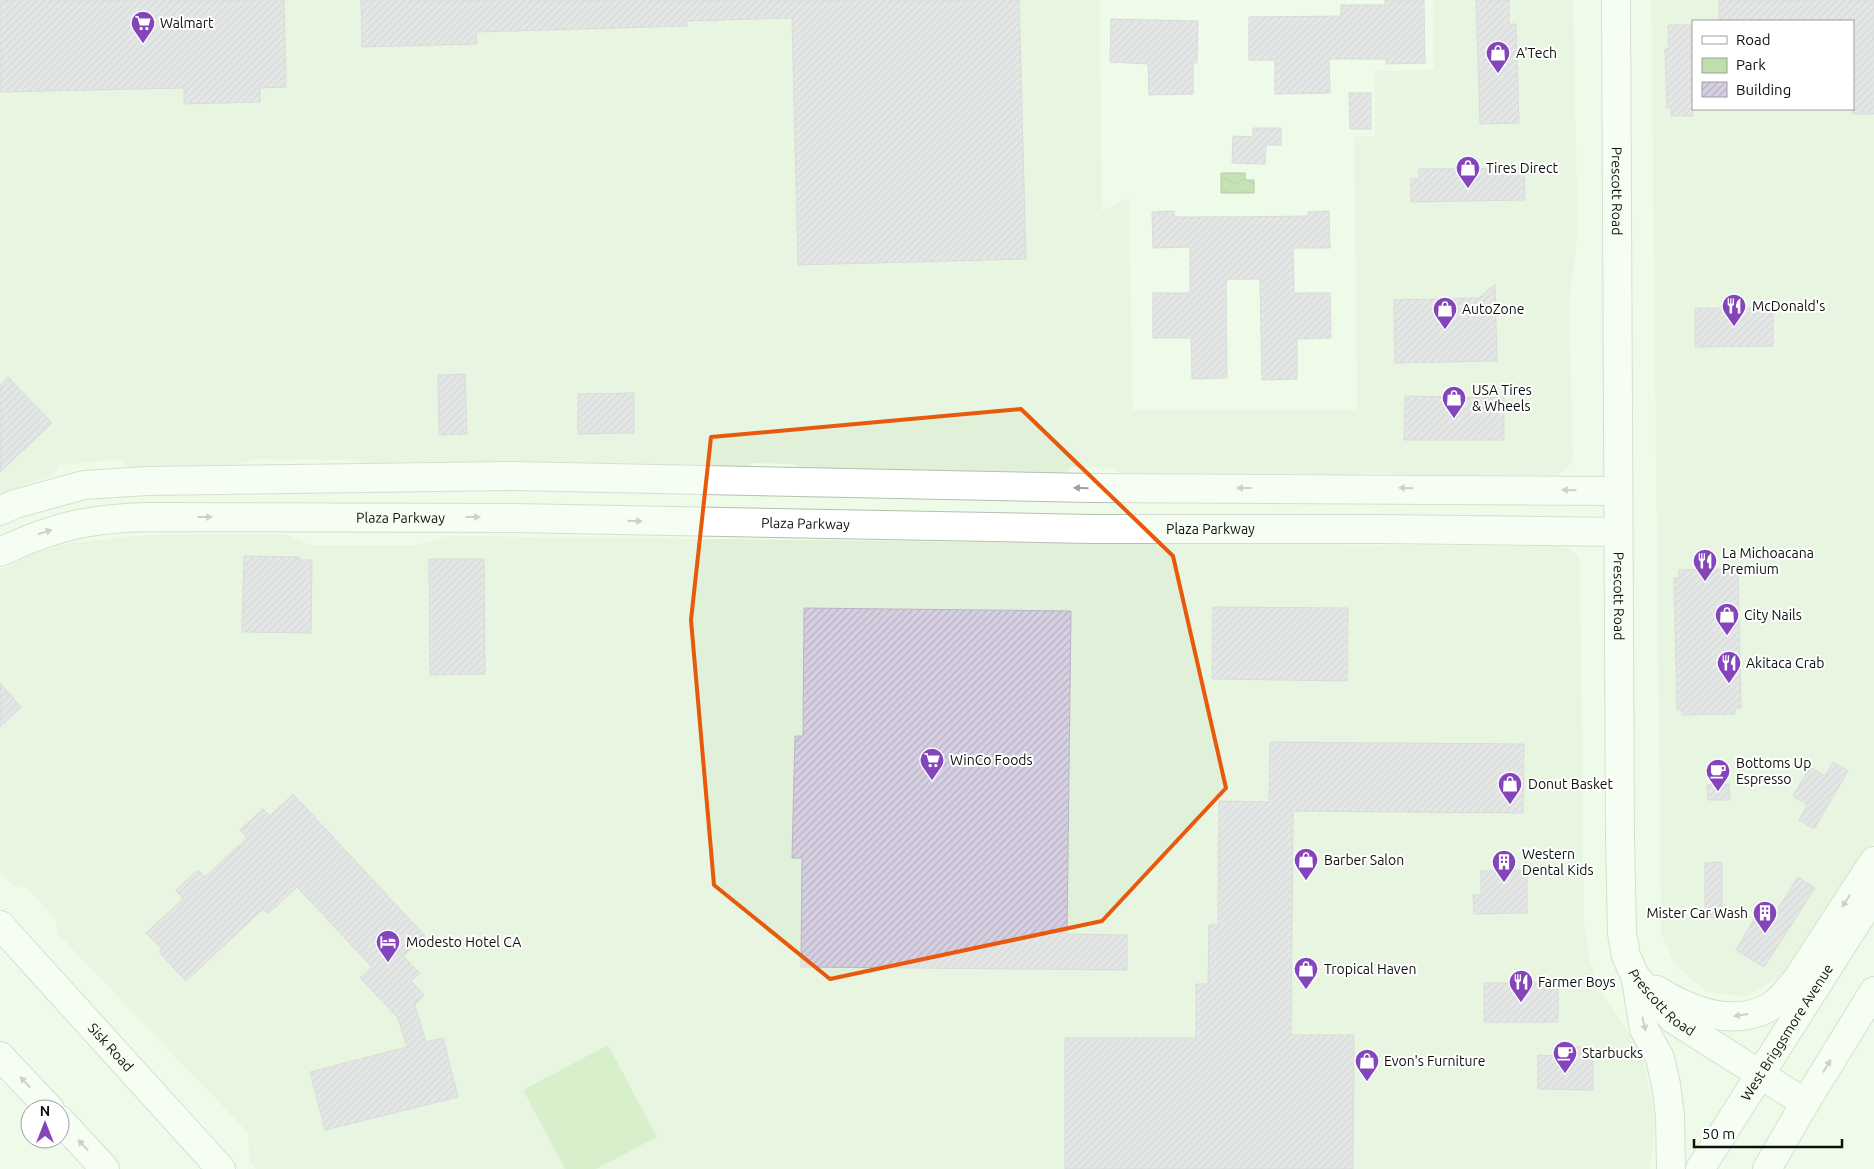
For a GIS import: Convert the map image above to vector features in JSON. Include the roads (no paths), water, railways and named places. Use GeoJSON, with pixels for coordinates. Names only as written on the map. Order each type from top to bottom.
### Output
{"type":"FeatureCollection","features":[{"type":"Feature","properties":{"kind":"main road","name":"Prescott Road"},"geometry":{"type":"LineString","coordinates":[[1616,0],[1622,933],[1626,956],[1635,976],[1673,1019],[1805,1103]]}},
{"type":"Feature","properties":{"kind":"main road"},"geometry":{"type":"LineString","coordinates":[[0,511],[15,504],[84,485],[167,480],[514,476],[1092,488],[1618,491]]}},
{"type":"Feature","properties":{"kind":"main road","name":"Plaza Parkway"},"geometry":{"type":"LineString","coordinates":[[0,552],[35,535],[72,524],[113,518],[145,517],[514,518],[1092,529],[1380,529],[1618,532]]}},
{"type":"Feature","properties":{"kind":"main road"},"geometry":{"type":"LineString","coordinates":[[1635,976],[1678,1003],[1710,1014],[1740,1016],[1768,1008],[1783,996],[1798,978],[1874,861]]}},
{"type":"Feature","properties":{"kind":"main road","name":"West Briggsmore Avenue"},"geometry":{"type":"LineString","coordinates":[[1700,1169],[1874,895]]}},
{"type":"Feature","properties":{"kind":"main road","name":"Sisk Road"},"geometry":{"type":"LineString","coordinates":[[0,925],[221,1169]]}},
{"type":"Feature","properties":{"kind":"main road"},"geometry":{"type":"LineString","coordinates":[[1635,976],[1644,1029],[1660,1058],[1666,1085],[1670,1115],[1671,1169]]}},
{"type":"Feature","properties":{"kind":"main road"},"geometry":{"type":"LineString","coordinates":[[1767,1169],[1874,991]]}},
{"type":"Feature","properties":{"kind":"main road"},"geometry":{"type":"LineString","coordinates":[[0,1056],[41,1099]]}},
{"type":"Feature","properties":{"kind":"main road"},"geometry":{"type":"LineString","coordinates":[[70,1131],[106,1169]]}},
{"type":"Feature","properties":{"kind":"water"},"geometry":{"type":"Polygon","coordinates":[[[1221,173],[1245,173],[1245,180],[1254,180],[1254,193],[1221,193],[1221,173]]]}},
{"type":"Feature","properties":{"kind":"place","name":"Walmart"},"geometry":{"type":"Point","coordinates":[143,44]}},
{"type":"Feature","properties":{"kind":"place","name":"A'Tech"},"geometry":{"type":"Point","coordinates":[1498,74]}},
{"type":"Feature","properties":{"kind":"place","name":"Tires Direct"},"geometry":{"type":"Point","coordinates":[1468,189]}},
{"type":"Feature","properties":{"kind":"place","name":"McDonald's"},"geometry":{"type":"Point","coordinates":[1734,327]}},
{"type":"Feature","properties":{"kind":"place","name":"AutoZone"},"geometry":{"type":"Point","coordinates":[1445,330]}},
{"type":"Feature","properties":{"kind":"place","name":"USA Tires & Wheels"},"geometry":{"type":"Point","coordinates":[1454,419]}},
{"type":"Feature","properties":{"kind":"place","name":"La Michoacana Premium"},"geometry":{"type":"Point","coordinates":[1705,582]}},
{"type":"Feature","properties":{"kind":"place","name":"City Nails"},"geometry":{"type":"Point","coordinates":[1727,636]}},
{"type":"Feature","properties":{"kind":"place","name":"Akitaca Crab"},"geometry":{"type":"Point","coordinates":[1729,684]}},
{"type":"Feature","properties":{"kind":"place","name":"WinCo Foods"},"geometry":{"type":"Point","coordinates":[932,781]}},
{"type":"Feature","properties":{"kind":"place","name":"Bottoms Up Espresso"},"geometry":{"type":"Point","coordinates":[1718,792]}},
{"type":"Feature","properties":{"kind":"place","name":"Donut Basket"},"geometry":{"type":"Point","coordinates":[1510,805]}},
{"type":"Feature","properties":{"kind":"place","name":"Barber Salon"},"geometry":{"type":"Point","coordinates":[1306,881]}},
{"type":"Feature","properties":{"kind":"place","name":"Western Dental Kids"},"geometry":{"type":"Point","coordinates":[1504,883]}},
{"type":"Feature","properties":{"kind":"place","name":"Mister Car Wash"},"geometry":{"type":"Point","coordinates":[1765,934]}},
{"type":"Feature","properties":{"kind":"place","name":"Modesto Hotel CA"},"geometry":{"type":"Point","coordinates":[388,963]}},
{"type":"Feature","properties":{"kind":"place","name":"Tropical Haven"},"geometry":{"type":"Point","coordinates":[1306,990]}},
{"type":"Feature","properties":{"kind":"place","name":"Farmer Boys"},"geometry":{"type":"Point","coordinates":[1521,1003]}},
{"type":"Feature","properties":{"kind":"place","name":"Starbucks"},"geometry":{"type":"Point","coordinates":[1565,1074]}},
{"type":"Feature","properties":{"kind":"place","name":"Evon's Furniture"},"geometry":{"type":"Point","coordinates":[1367,1082]}}]}
